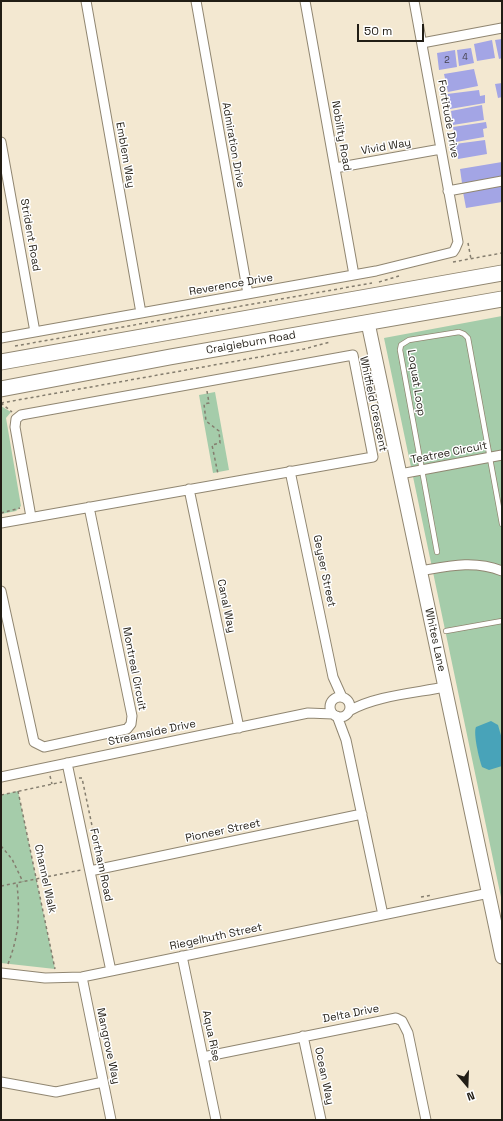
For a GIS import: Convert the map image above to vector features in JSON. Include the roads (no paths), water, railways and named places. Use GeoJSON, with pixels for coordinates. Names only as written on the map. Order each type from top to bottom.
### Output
{"type":"FeatureCollection","features":[{"type":"Feature","properties":{"kind":"main road"},"geometry":{"type":"LineString","coordinates":[[1,362],[502,273]]}},
{"type":"Feature","properties":{"kind":"main road","name":"Craigieburn Road"},"geometry":{"type":"LineString","coordinates":[[1,389],[170,357],[502,299]]}},
{"type":"Feature","properties":{"kind":"street","name":"Emblem Way"},"geometry":{"type":"LineString","coordinates":[[86,1],[142,313]]}},
{"type":"Feature","properties":{"kind":"street","name":"Admiration Drive"},"geometry":{"type":"LineString","coordinates":[[196,1],[248,294]]}},
{"type":"Feature","properties":{"kind":"street","name":"Nobility Road"},"geometry":{"type":"LineString","coordinates":[[305,1],[354,275]]}},
{"type":"Feature","properties":{"kind":"street","name":"Fortitude Drive"},"geometry":{"type":"LineString","coordinates":[[414,1],[458,242]]}},
{"type":"Feature","properties":{"kind":"street"},"geometry":{"type":"LineString","coordinates":[[422,42],[502,28]]}},
{"type":"Feature","properties":{"kind":"street","name":"Strident Road"},"geometry":{"type":"LineString","coordinates":[[1,142],[35,332]]}},
{"type":"Feature","properties":{"kind":"street","name":"Vivid Way"},"geometry":{"type":"LineString","coordinates":[[335,168],[441,149]]}},
{"type":"Feature","properties":{"kind":"street"},"geometry":{"type":"LineString","coordinates":[[448,191],[502,181]]}},
{"type":"Feature","properties":{"kind":"street","name":"Reverence Drive"},"geometry":{"type":"LineString","coordinates":[[1,338],[354,275],[449,253],[456,249],[458,242]]}},
{"type":"Feature","properties":{"kind":"street","name":"Whites Lane"},"geometry":{"type":"LineString","coordinates":[[368,323],[502,956]]}},
{"type":"Feature","properties":{"kind":"street","name":"Whitfield Crescent"},"geometry":{"type":"LineString","coordinates":[[1,523],[373,457],[353,354],[32,412],[18,416],[15,427],[31,517]]}},
{"type":"Feature","properties":{"kind":"street","name":"Teatree Circuit"},"geometry":{"type":"LineString","coordinates":[[400,474],[502,455]]}},
{"type":"Feature","properties":{"kind":"street","name":"Geyser Street"},"geometry":{"type":"LineString","coordinates":[[290,471],[338,700]]}},
{"type":"Feature","properties":{"kind":"street","name":"Canal Way"},"geometry":{"type":"LineString","coordinates":[[189,489],[239,728]]}},
{"type":"Feature","properties":{"kind":"street","name":"Montreal Circuit"},"geometry":{"type":"LineString","coordinates":[[1,591],[34,742],[44,747],[128,729],[132,724],[132,716],[89,507]]}},
{"type":"Feature","properties":{"kind":"street"},"geometry":{"type":"LineString","coordinates":[[420,571],[475,563],[502,571]]}},
{"type":"Feature","properties":{"kind":"street","name":"Streamside Drive"},"geometry":{"type":"LineString","coordinates":[[308,713],[335,715],[347,713],[357,706],[373,701],[445,687]]}},
{"type":"Feature","properties":{"kind":"street"},"geometry":{"type":"LineString","coordinates":[[346,740],[347,713],[349,705],[338,700],[330,709],[335,715],[346,740],[383,914]]}},
{"type":"Feature","properties":{"kind":"street","name":"Streamside Drive"},"geometry":{"type":"LineString","coordinates":[[1,777],[308,713],[338,700],[373,701]]}},
{"type":"Feature","properties":{"kind":"street","name":"Fortham Road"},"geometry":{"type":"LineString","coordinates":[[67,763],[111,971]]}},
{"type":"Feature","properties":{"kind":"street","name":"Pioneer Street"},"geometry":{"type":"LineString","coordinates":[[90,871],[362,814]]}},
{"type":"Feature","properties":{"kind":"street","name":"Riegelhuth Street"},"geometry":{"type":"LineString","coordinates":[[1,973],[45,978],[82,977],[383,914],[433,899],[489,894]]}},
{"type":"Feature","properties":{"kind":"street","name":"Aqua Rise"},"geometry":{"type":"LineString","coordinates":[[182,956],[216,1120]]}},
{"type":"Feature","properties":{"kind":"street","name":"Mangrove Way"},"geometry":{"type":"LineString","coordinates":[[82,977],[111,1120]]}},
{"type":"Feature","properties":{"kind":"street","name":"Delta Drive"},"geometry":{"type":"LineString","coordinates":[[203,1057],[392,1018],[402,1021],[408,1033],[426,1120]]}},
{"type":"Feature","properties":{"kind":"street","name":"Ocean Way"},"geometry":{"type":"LineString","coordinates":[[303,1036],[321,1120]]}},
{"type":"Feature","properties":{"kind":"street"},"geometry":{"type":"LineString","coordinates":[[1,1082],[56,1092],[103,1082]]}},
{"type":"Feature","properties":{"kind":"lane","name":"Loquat Loop"},"geometry":{"type":"LineString","coordinates":[[422,470],[400,350],[401,345],[409,340],[459,332],[468,338],[490,457]]}},
{"type":"Feature","properties":{"kind":"lane"},"geometry":{"type":"LineString","coordinates":[[490,457],[502,524]]}},
{"type":"Feature","properties":{"kind":"lane"},"geometry":{"type":"LineString","coordinates":[[422,470],[437,552]]}},
{"type":"Feature","properties":{"kind":"lane"},"geometry":{"type":"LineString","coordinates":[[446,631],[502,621]]}},
{"type":"Feature","properties":{"kind":"water"},"geometry":{"type":"Polygon","coordinates":[[[491,721],[498,725],[502,739],[502,766],[489,770],[482,767],[479,758],[475,730],[476,727],[491,721]]]}}]}
